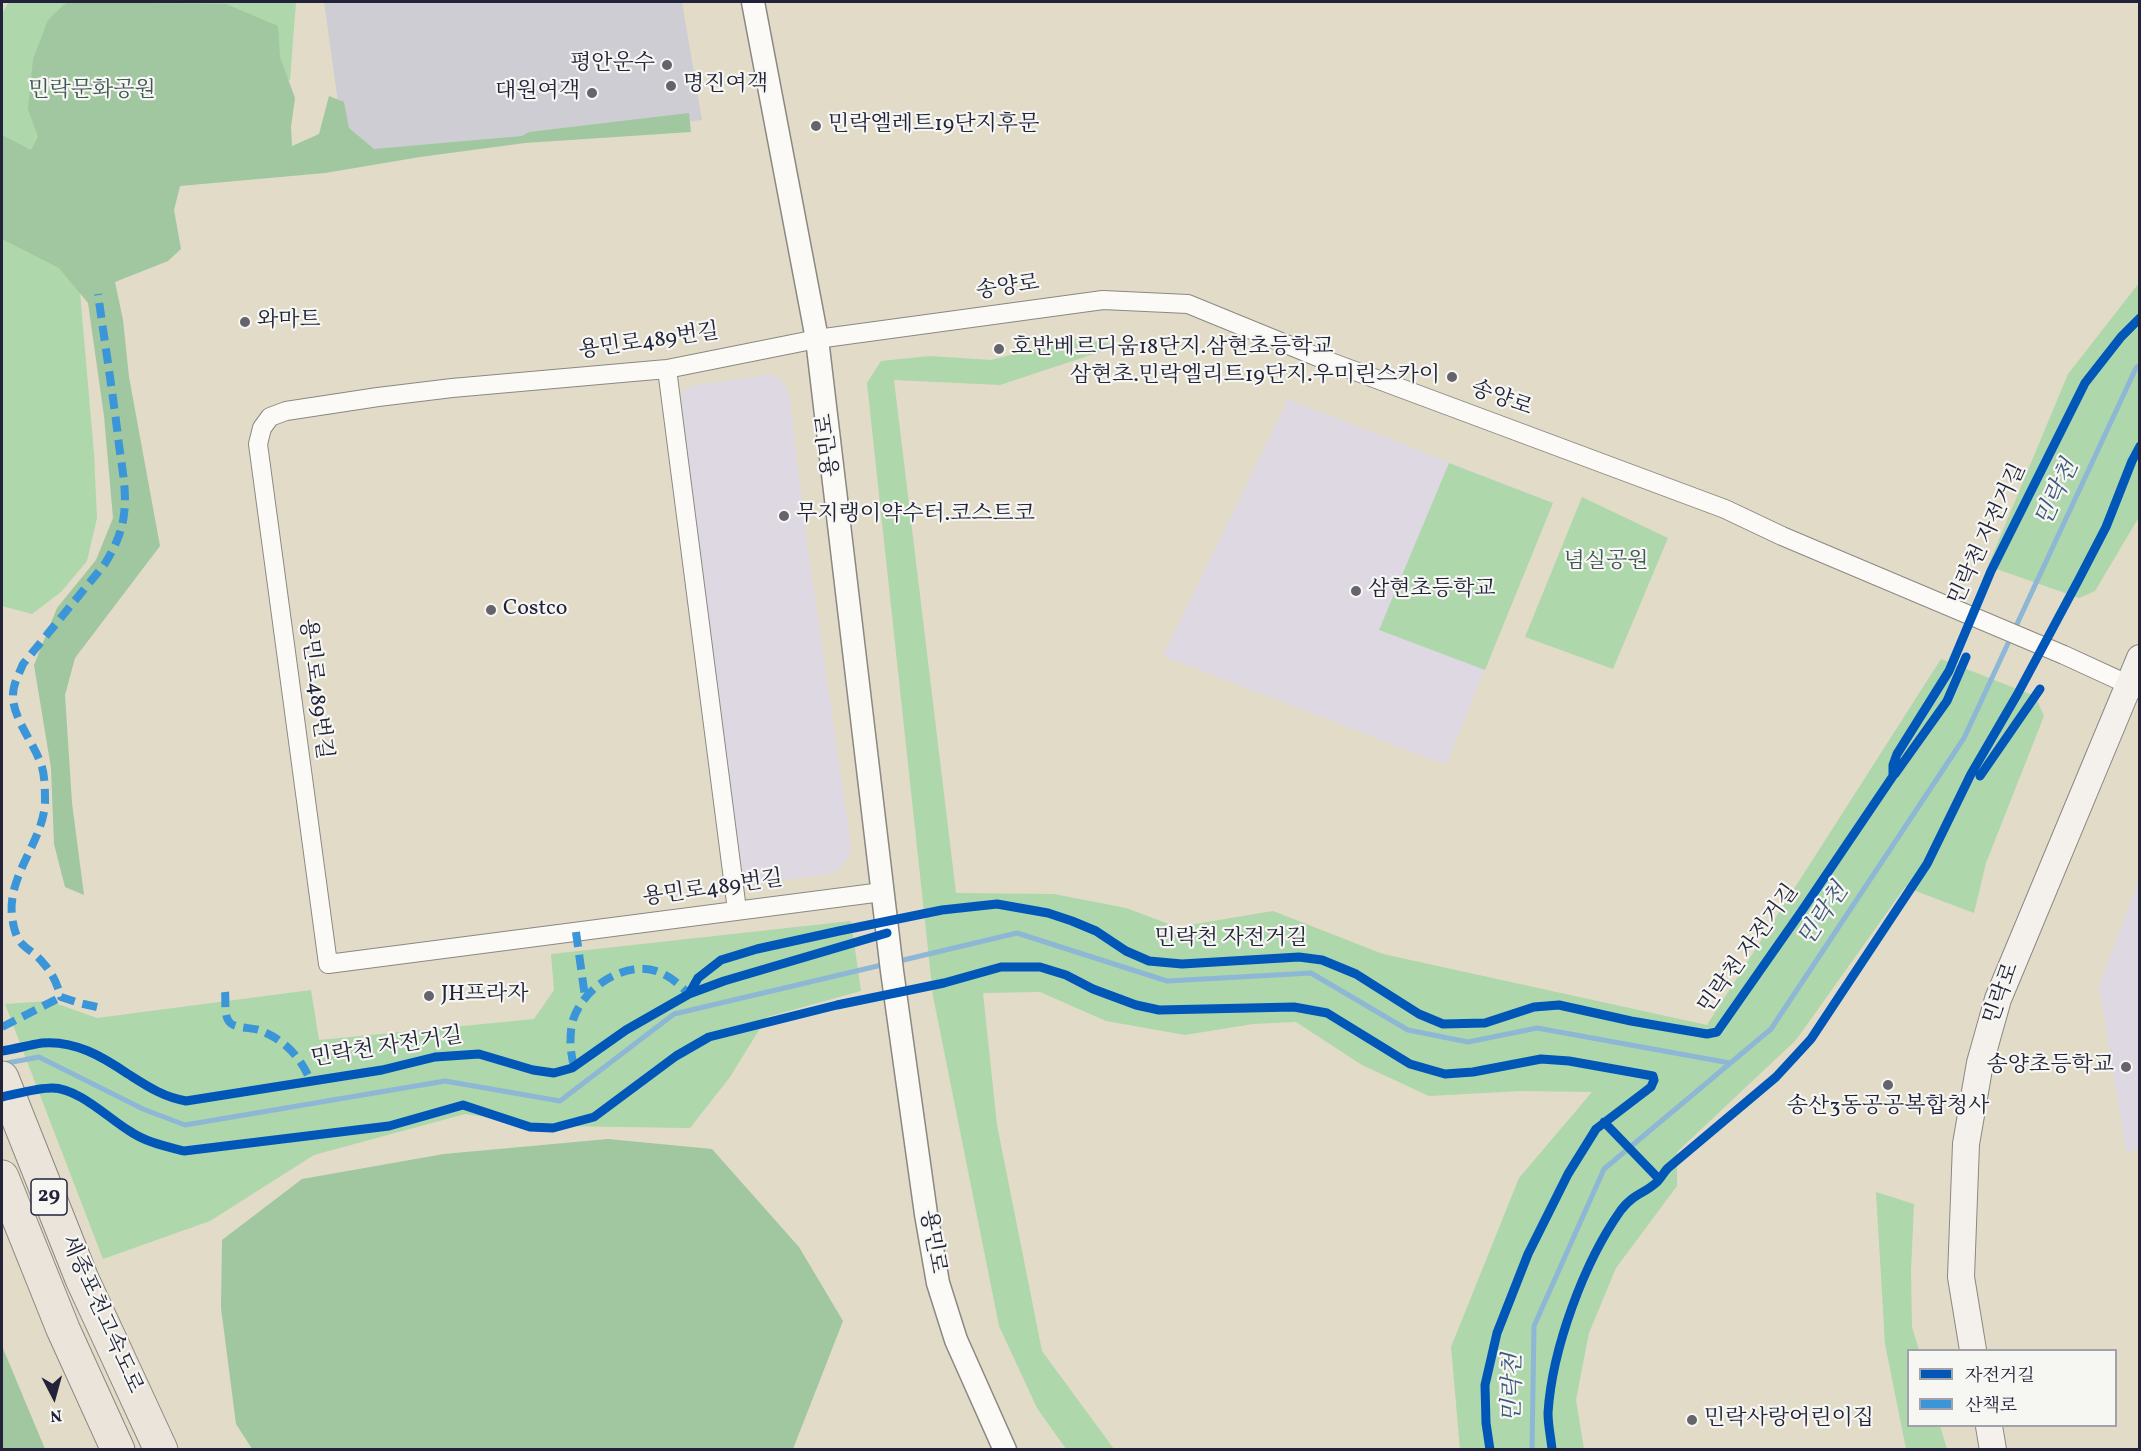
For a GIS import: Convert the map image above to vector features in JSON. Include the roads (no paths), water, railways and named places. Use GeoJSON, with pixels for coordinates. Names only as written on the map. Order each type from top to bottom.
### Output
{"type":"FeatureCollection","features":[{"type":"Feature","properties":{"kind":"highway","name":"세종포천고속도로"},"geometry":{"type":"LineString","coordinates":[[2,1078],[82,1279],[161,1449]]}},
{"type":"Feature","properties":{"kind":"highway","name":"세종포천고속도로"},"geometry":{"type":"LineString","coordinates":[[2,1177],[63,1329],[118,1449]]}},
{"type":"Feature","properties":{"kind":"main road","name":"민락로"},"geometry":{"type":"LineString","coordinates":[[1973,1349],[1961,1277],[1966,1144],[1980,1064],[1998,999],[2133,687],[2139,658]]}},
{"type":"Feature","properties":{"kind":"main road"},"geometry":{"type":"LineString","coordinates":[[1989,1427],[1994,1449]]}},
{"type":"Feature","properties":{"kind":"street","name":"용민로"},"geometry":{"type":"LineString","coordinates":[[753,2],[817,339],[891,971],[938,1283],[956,1340],[1005,1449]]}},
{"type":"Feature","properties":{"kind":"street","name":"송양로"},"geometry":{"type":"LineString","coordinates":[[817,339],[1103,300],[1188,304],[1320,358],[1706,501],[1782,536],[2064,654],[2133,687]]}},
{"type":"Feature","properties":{"kind":"street","name":"용민로489번길"},"geometry":{"type":"LineString","coordinates":[[817,339],[667,369],[452,388],[286,411],[270,417],[262,428],[258,444],[328,964],[882,892]]}},
{"type":"Feature","properties":{"kind":"street"},"geometry":{"type":"LineString","coordinates":[[667,369],[737,910]]}},
{"type":"Feature","properties":{"kind":"waterway","name":"민락천"},"geometry":{"type":"LineString","coordinates":[[1532,1450],[1534,1326],[1604,1169],[1771,1029],[1964,738],[2136,368],[2140,365]]}},
{"type":"Feature","properties":{"kind":"waterway"},"geometry":{"type":"LineString","coordinates":[[895,962],[1017,933],[1167,981],[1311,973],[1408,1030],[1468,1042],[1537,1028],[1730,1063]]}},
{"type":"Feature","properties":{"kind":"waterway"},"geometry":{"type":"LineString","coordinates":[[2,1064],[39,1057],[143,1109],[185,1125],[445,1081],[560,1101],[674,1014],[886,964]]}},
{"type":"Feature","properties":{"kind":"place","name":"평안운수"},"geometry":{"type":"Point","coordinates":[667,65]}},
{"type":"Feature","properties":{"kind":"place","name":"명진여객"},"geometry":{"type":"Point","coordinates":[671,86]}},
{"type":"Feature","properties":{"kind":"place","name":"대원여객"},"geometry":{"type":"Point","coordinates":[592,93]}},
{"type":"Feature","properties":{"kind":"place","name":"민락엘레트19단지후문"},"geometry":{"type":"Point","coordinates":[816,126]}},
{"type":"Feature","properties":{"kind":"place","name":"와마트"},"geometry":{"type":"Point","coordinates":[245,322]}},
{"type":"Feature","properties":{"kind":"place","name":"호반베르디움18단지.삼현초등학교"},"geometry":{"type":"Point","coordinates":[999,349]}},
{"type":"Feature","properties":{"kind":"place","name":"삼현초.민락엘리트19단지.우미린스카이"},"geometry":{"type":"Point","coordinates":[1452,377]}},
{"type":"Feature","properties":{"kind":"place","name":"무지랭이약수터.코스트코"},"geometry":{"type":"Point","coordinates":[784,516]}},
{"type":"Feature","properties":{"kind":"place","name":"삼현초등학교"},"geometry":{"type":"Point","coordinates":[1356,591]}},
{"type":"Feature","properties":{"kind":"place","name":"Costco"},"geometry":{"type":"Point","coordinates":[491,610]}},
{"type":"Feature","properties":{"kind":"place","name":"JH프라자"},"geometry":{"type":"Point","coordinates":[429,996]}},
{"type":"Feature","properties":{"kind":"place","name":"송양초등학교"},"geometry":{"type":"Point","coordinates":[2126,1067]}},
{"type":"Feature","properties":{"kind":"place","name":"송산3동공공복합청사"},"geometry":{"type":"Point","coordinates":[1888,1085]}},
{"type":"Feature","properties":{"kind":"place","name":"민락사랑어린이집"},"geometry":{"type":"Point","coordinates":[1692,1420]}},
{"type":"Feature","properties":{"kind":"park label","name":"민락문화공원"},"geometry":{"type":"Point","coordinates":[92,92]}},
{"type":"Feature","properties":{"kind":"park label","name":"념실공원"},"geometry":{"type":"Point","coordinates":[1606,563]}}]}
